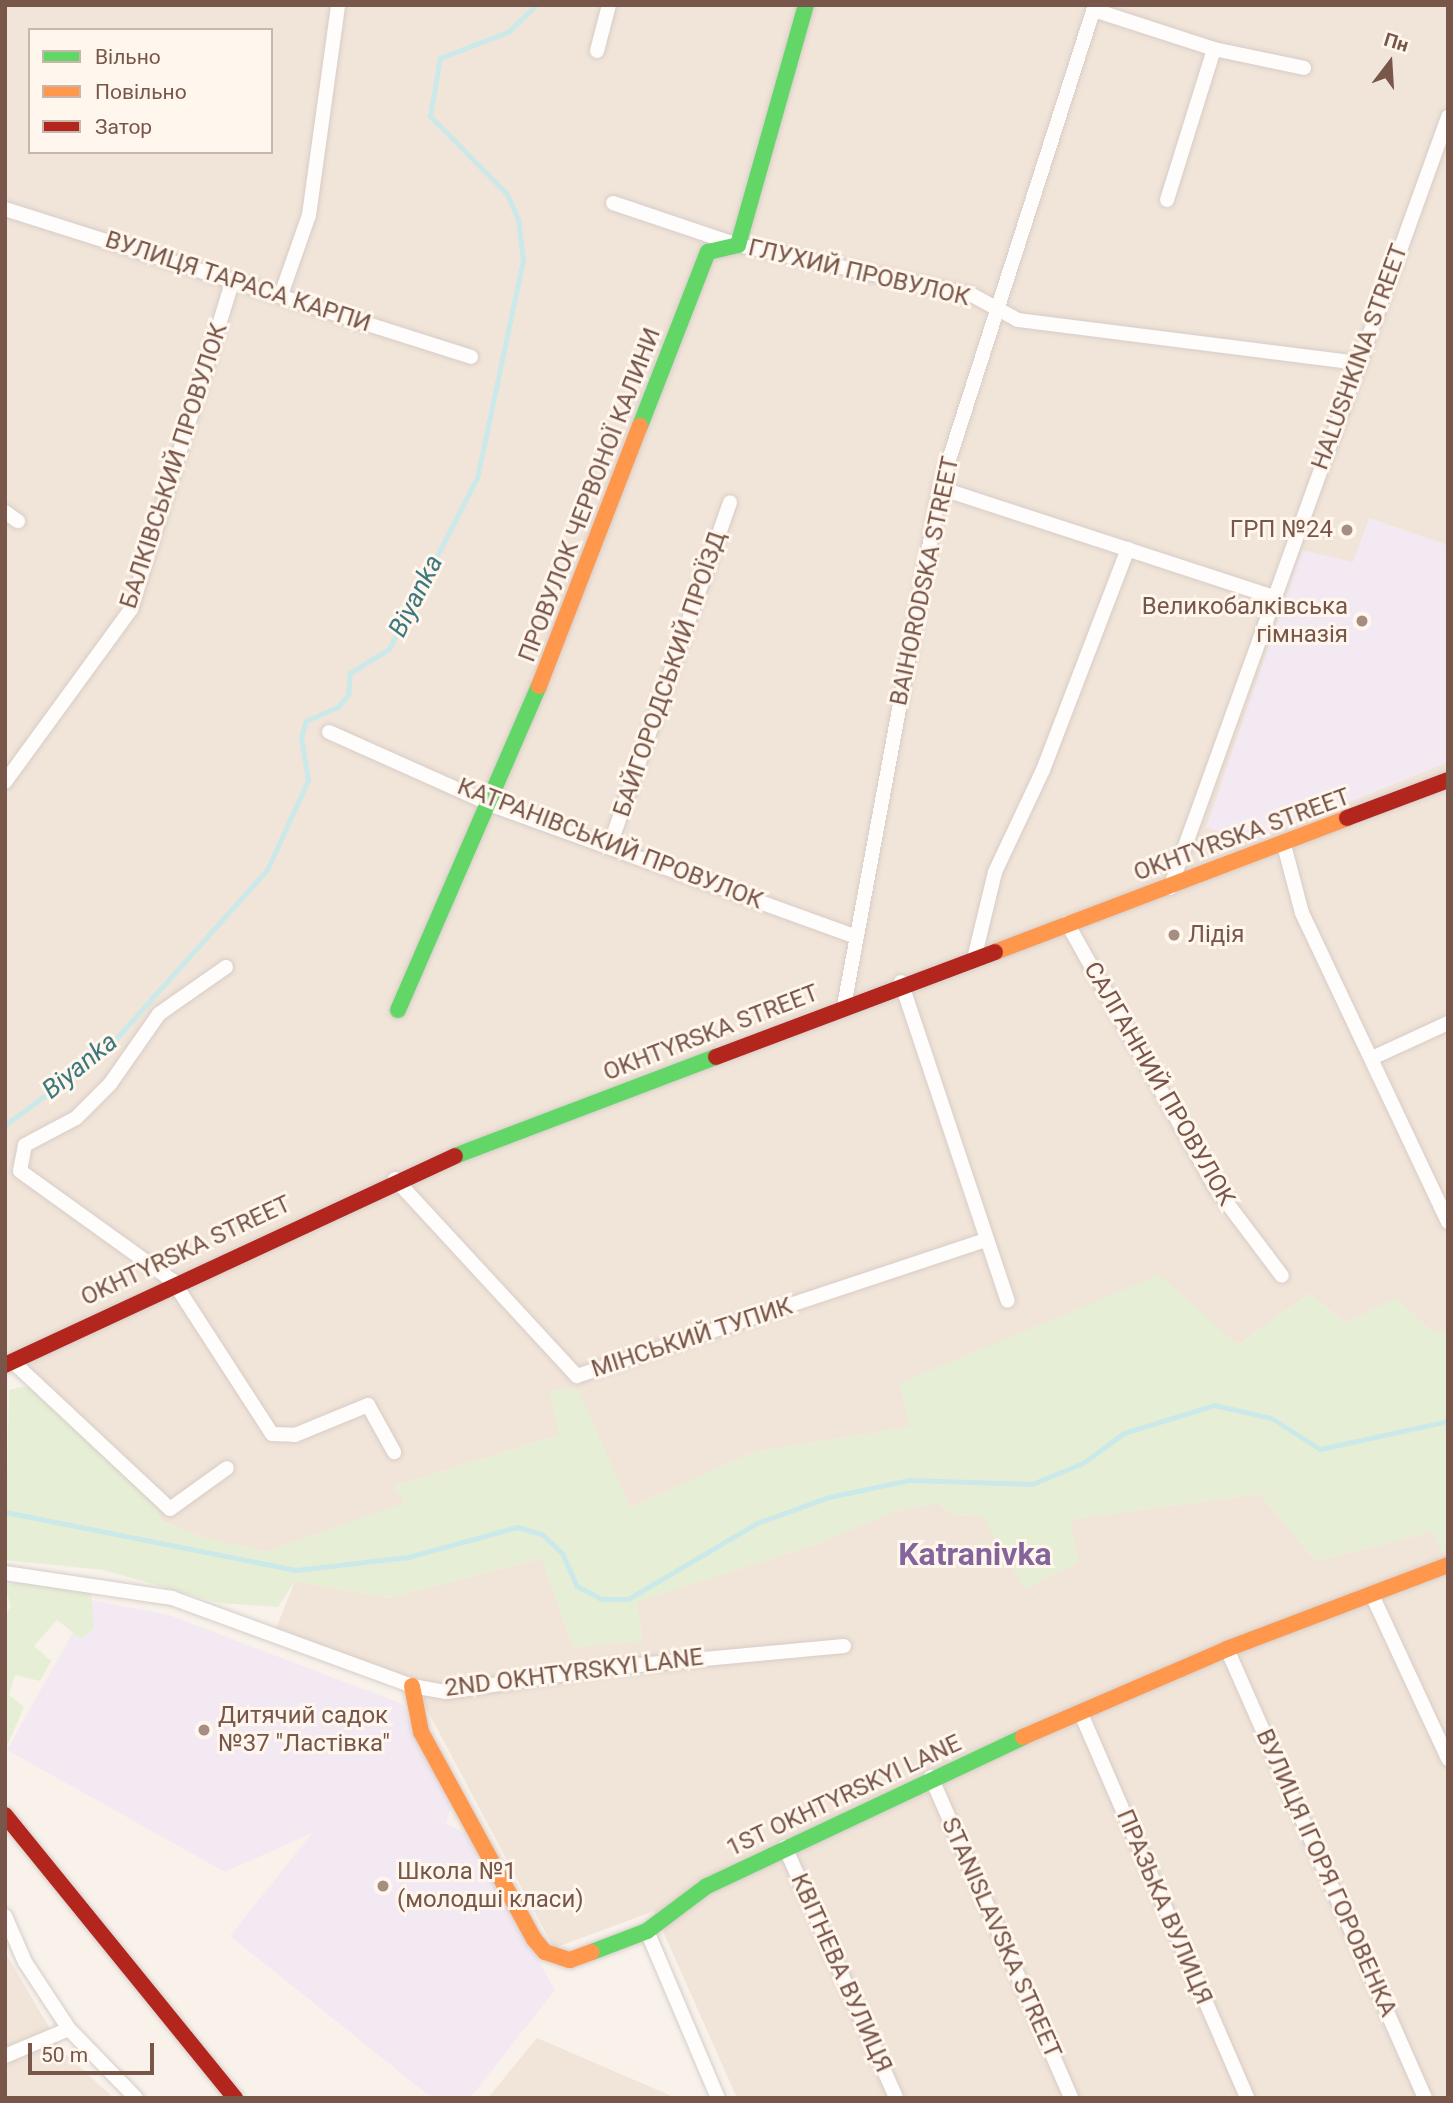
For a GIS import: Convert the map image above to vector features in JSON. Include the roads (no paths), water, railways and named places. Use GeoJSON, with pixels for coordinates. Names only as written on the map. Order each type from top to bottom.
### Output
{"type":"FeatureCollection","features":[{"type":"Feature","properties":{"kind":"street"},"geometry":{"type":"LineString","coordinates":[[281,295],[309,215],[338,5]]}},
{"type":"Feature","properties":{"kind":"street"},"geometry":{"type":"LineString","coordinates":[[597,51],[609,5]]}},
{"type":"Feature","properties":{"kind":"street"},"geometry":{"type":"LineString","coordinates":[[738,245],[806,5]]}},
{"type":"Feature","properties":{"kind":"street"},"geometry":{"type":"LineString","coordinates":[[1094,8],[1214,49],[1304,68]]}},
{"type":"Feature","properties":{"kind":"street","name":"BAIHORODSKA STREET"},"geometry":{"type":"LineString","coordinates":[[844,1006],[853,936],[940,488],[1094,8]]}},
{"type":"Feature","properties":{"kind":"street"},"geometry":{"type":"LineString","coordinates":[[1167,200],[1214,49]]}},
{"type":"Feature","properties":{"kind":"street","name":"HALUSHKINA STREET"},"geometry":{"type":"LineString","coordinates":[[1170,888],[1357,363],[1448,117]]}},
{"type":"Feature","properties":{"kind":"street","name":"ГЛУХИЙ ПРОВУЛОК"},"geometry":{"type":"LineString","coordinates":[[613,203],[738,245],[972,295],[1018,320],[1357,363]]}},
{"type":"Feature","properties":{"kind":"street","name":"ВУЛИЦЯ ТАРАСА КАРПИ"},"geometry":{"type":"LineString","coordinates":[[5,209],[233,279],[471,357]]}},
{"type":"Feature","properties":{"kind":"street","name":"ПРОВУЛОК ЧЕРВОНОЇ КАЛИНИ"},"geometry":{"type":"LineString","coordinates":[[398,1010],[492,805],[708,252],[738,245]]}},
{"type":"Feature","properties":{"kind":"street","name":"БАЛКІВСЬКИЙ ПРОВУЛОК"},"geometry":{"type":"LineString","coordinates":[[5,782],[131,609],[233,279]]}},
{"type":"Feature","properties":{"kind":"street"},"geometry":{"type":"LineString","coordinates":[[940,488],[1274,597]]}},
{"type":"Feature","properties":{"kind":"street","name":"БАЙГОРОДСЬКИЙ ПРОЇЗД"},"geometry":{"type":"LineString","coordinates":[[610,845],[730,502]]}},
{"type":"Feature","properties":{"kind":"street"},"geometry":{"type":"LineString","coordinates":[[5,512],[18,521]]}},
{"type":"Feature","properties":{"kind":"street"},"geometry":{"type":"LineString","coordinates":[[974,959],[995,872],[1044,771],[1128,548]]}},
{"type":"Feature","properties":{"kind":"street","name":"КАТРАНІВСЬКИЙ ПРОВУЛОК"},"geometry":{"type":"LineString","coordinates":[[329,732],[492,805],[610,845],[853,936]]}},
{"type":"Feature","properties":{"kind":"street","name":"OKHTYRSKA STREET"},"geometry":{"type":"LineString","coordinates":[[9,1363],[173,1281],[395,1179],[901,982],[974,959],[1067,923],[1170,888],[1448,780]]}},
{"type":"Feature","properties":{"kind":"street"},"geometry":{"type":"LineString","coordinates":[[1284,845],[1302,913],[1447,1222]]}},
{"type":"Feature","properties":{"kind":"street","name":"САЛГАННИЙ ПРОВУЛОК"},"geometry":{"type":"LineString","coordinates":[[1067,923],[1215,1187],[1282,1276]]}},
{"type":"Feature","properties":{"kind":"street"},"geometry":{"type":"LineString","coordinates":[[226,967],[159,1014],[110,1084],[76,1118],[24,1146],[20,1171],[173,1281],[272,1434],[295,1436],[368,1405],[394,1452]]}},
{"type":"Feature","properties":{"kind":"street"},"geometry":{"type":"LineString","coordinates":[[901,982],[983,1241],[1008,1301]]}},
{"type":"Feature","properties":{"kind":"street"},"geometry":{"type":"LineString","coordinates":[[1371,1058],[1448,1023]]}},
{"type":"Feature","properties":{"kind":"street","name":"МІНСЬКИЙ ТУПИК"},"geometry":{"type":"LineString","coordinates":[[395,1179],[577,1376],[983,1241]]}},
{"type":"Feature","properties":{"kind":"street"},"geometry":{"type":"LineString","coordinates":[[9,1363],[170,1509],[227,1468]]}},
{"type":"Feature","properties":{"kind":"street","name":"1ST OKHTYRSKYI LANE"},"geometry":{"type":"LineString","coordinates":[[412,1686],[421,1732],[545,1952],[570,1960],[646,1931],[708,1886],[931,1777],[1082,1716],[1227,1649],[1448,1565]]}},
{"type":"Feature","properties":{"kind":"street","name":"2ND OKHTYRSKYI LANE"},"geometry":{"type":"LineString","coordinates":[[5,1573],[172,1598],[412,1686],[446,1692],[607,1668],[844,1646]]}},
{"type":"Feature","properties":{"kind":"street"},"geometry":{"type":"LineString","coordinates":[[1372,1595],[1448,1759]]}},
{"type":"Feature","properties":{"kind":"street","name":"ВУЛИЦЯ ІГОРЯ ГОРОВЕНКА"},"geometry":{"type":"LineString","coordinates":[[1227,1649],[1425,2098]]}},
{"type":"Feature","properties":{"kind":"street","name":"ПРАЗЬКА ВУЛИЦЯ"},"geometry":{"type":"LineString","coordinates":[[1082,1716],[1247,2098]]}},
{"type":"Feature","properties":{"kind":"street","name":"STANISLAVSKA STREET"},"geometry":{"type":"LineString","coordinates":[[931,1777],[1071,2098]]}},
{"type":"Feature","properties":{"kind":"street"},"geometry":{"type":"LineString","coordinates":[[5,1815],[235,2098]]}},
{"type":"Feature","properties":{"kind":"street","name":"КВІТНЕВА ВУЛИЦЯ"},"geometry":{"type":"LineString","coordinates":[[785,1847],[896,2098]]}},
{"type":"Feature","properties":{"kind":"street"},"geometry":{"type":"LineString","coordinates":[[5,1916],[25,1962],[69,2029],[136,2098]]}},
{"type":"Feature","properties":{"kind":"street"},"geometry":{"type":"LineString","coordinates":[[646,1931],[718,2098]]}},
{"type":"Feature","properties":{"kind":"street"},"geometry":{"type":"LineString","coordinates":[[5,2056],[69,2029]]}},
{"type":"Feature","properties":{"kind":"waterway","name":"Biyanka"},"geometry":{"type":"LineString","coordinates":[[5,1125],[104,1052],[267,870],[308,780],[301,737],[306,721],[338,707],[348,695],[350,673],[389,649],[477,478],[523,259],[518,219],[507,194],[430,116],[440,58],[508,32],[536,5]]}},
{"type":"Feature","properties":{"kind":"waterway"},"geometry":{"type":"LineString","coordinates":[[5,1512],[296,1570],[408,1557],[517,1527],[542,1534],[562,1553],[577,1586],[601,1599],[628,1599],[757,1523],[829,1497],[909,1480],[1032,1484],[1083,1463],[1124,1433],[1214,1405],[1271,1418],[1320,1449],[1448,1421]]}},
{"type":"Feature","properties":{"kind":"place","name":"ГРП №24"},"geometry":{"type":"Point","coordinates":[1347,530]}},
{"type":"Feature","properties":{"kind":"place","name":"Великобалківська гімназія"},"geometry":{"type":"Point","coordinates":[1362,621]}},
{"type":"Feature","properties":{"kind":"place","name":"Лідія"},"geometry":{"type":"Point","coordinates":[1174,935]}},
{"type":"Feature","properties":{"kind":"place","name":"Дитячий садок №37 \"Ластівка\""},"geometry":{"type":"Point","coordinates":[204,1730]}},
{"type":"Feature","properties":{"kind":"place","name":"Школа №1 (молодші класи)"},"geometry":{"type":"Point","coordinates":[383,1886]}},
{"type":"Feature","properties":{"kind":"district","name":"Katranivka"},"geometry":{"type":"Point","coordinates":[975,1554]}}]}
